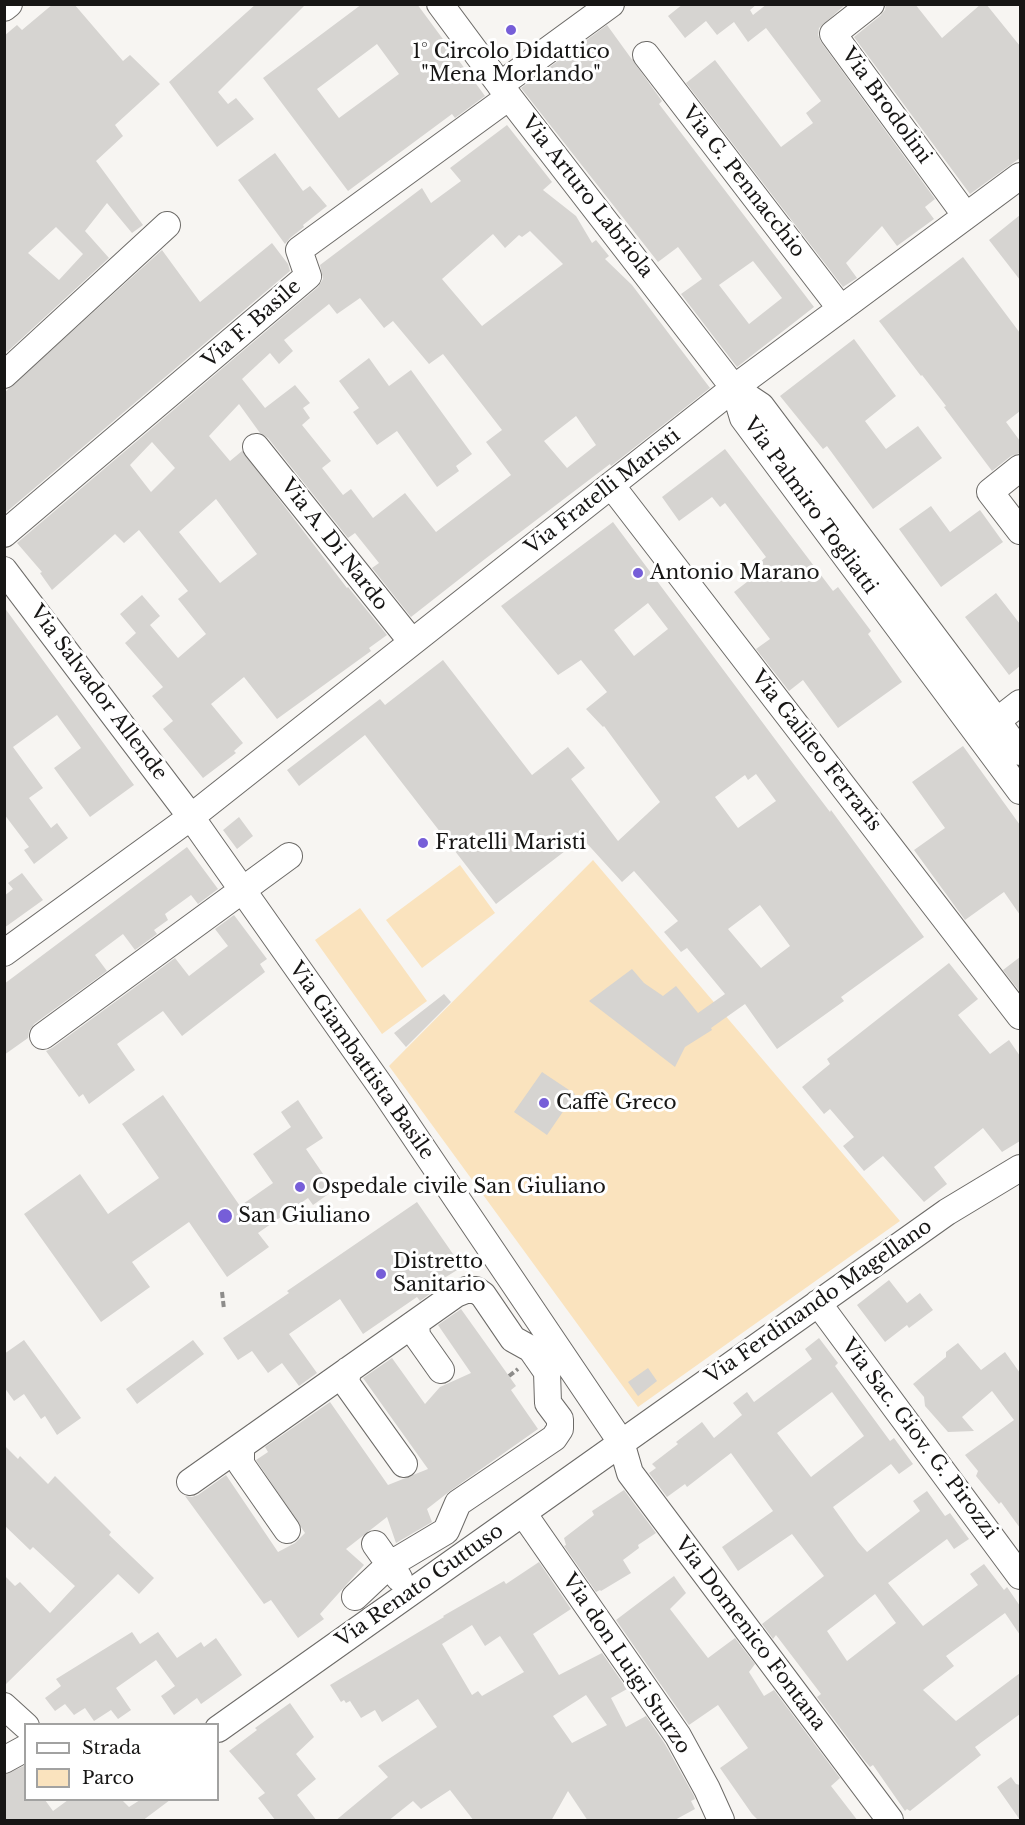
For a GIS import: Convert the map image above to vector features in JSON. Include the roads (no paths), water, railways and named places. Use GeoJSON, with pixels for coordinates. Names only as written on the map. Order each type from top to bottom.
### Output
{"type":"FeatureCollection","features":[{"type":"Feature","properties":{"kind":"street"},"geometry":{"type":"LineString","coordinates":[[4,8],[9,4]]}},
{"type":"Feature","properties":{"kind":"street","name":"Via Arturo Labriola"},"geometry":{"type":"LineString","coordinates":[[440,4],[734,388]]}},
{"type":"Feature","properties":{"kind":"street"},"geometry":{"type":"LineString","coordinates":[[505,91],[611,4]]}},
{"type":"Feature","properties":{"kind":"street","name":"Via Brodolini"},"geometry":{"type":"LineString","coordinates":[[871,4],[833,34],[966,216]]}},
{"type":"Feature","properties":{"kind":"street","name":"Via G. Pennacchio"},"geometry":{"type":"LineString","coordinates":[[646,56],[841,309]]}},
{"type":"Feature","properties":{"kind":"street","name":"Via F. Basile"},"geometry":{"type":"LineString","coordinates":[[4,534],[308,276],[299,250],[505,91]]}},
{"type":"Feature","properties":{"kind":"street","name":"Via Fratelli Maristi"},"geometry":{"type":"LineString","coordinates":[[4,953],[191,817],[734,388],[1020,176]]}},
{"type":"Feature","properties":{"kind":"street"},"geometry":{"type":"LineString","coordinates":[[4,375],[167,225]]}},
{"type":"Feature","properties":{"kind":"street","name":"Via Palmiro Togliatti"},"geometry":{"type":"LineString","coordinates":[[734,388],[742,418],[988,728],[1020,791]]}},
{"type":"Feature","properties":{"kind":"street","name":"Via A. Di Nardo"},"geometry":{"type":"LineString","coordinates":[[256,447],[412,642]]}},
{"type":"Feature","properties":{"kind":"street"},"geometry":{"type":"LineString","coordinates":[[1020,468],[990,492],[1020,531]]}},
{"type":"Feature","properties":{"kind":"street","name":"Via Galileo Ferraris"},"geometry":{"type":"LineString","coordinates":[[612,485],[1020,1016]]}},
{"type":"Feature","properties":{"kind":"street","name":"Via Salvador Allende"},"geometry":{"type":"LineString","coordinates":[[5,573],[191,817]]}},
{"type":"Feature","properties":{"kind":"street"},"geometry":{"type":"LineString","coordinates":[[988,728],[1020,703]]}},
{"type":"Feature","properties":{"kind":"street","name":"Via Palmiro Togliatti"},"geometry":{"type":"LineString","coordinates":[[988,728],[1020,752]]}},
{"type":"Feature","properties":{"kind":"street","name":"Via Giambattista Basile"},"geometry":{"type":"LineString","coordinates":[[191,817],[394,1107],[537,1356],[621,1442]]}},
{"type":"Feature","properties":{"kind":"street"},"geometry":{"type":"LineString","coordinates":[[43,1035],[289,856]]}},
{"type":"Feature","properties":{"kind":"street","name":"Via Ferdinando Magellano"},"geometry":{"type":"LineString","coordinates":[[621,1442],[947,1212],[1020,1168]]}},
{"type":"Feature","properties":{"kind":"street"},"geometry":{"type":"LineString","coordinates":[[190,1482],[456,1294],[466,1290],[476,1290],[483,1295],[513,1339],[531,1349],[547,1372],[548,1403],[560,1419],[560,1428],[554,1438],[458,1503],[446,1531],[382,1555],[355,1597]]}},
{"type":"Feature","properties":{"kind":"street","name":"Via Sac. Giov. G. Pirozzi"},"geometry":{"type":"LineString","coordinates":[[818,1303],[1020,1576]]}},
{"type":"Feature","properties":{"kind":"street"},"geometry":{"type":"LineString","coordinates":[[416,1323],[417,1336],[441,1370]]}},
{"type":"Feature","properties":{"kind":"street"},"geometry":{"type":"LineString","coordinates":[[348,1370],[346,1383],[404,1464]]}},
{"type":"Feature","properties":{"kind":"street","name":"Via Renato Guttuso"},"geometry":{"type":"LineString","coordinates":[[219,1728],[621,1442]]}},
{"type":"Feature","properties":{"kind":"street","name":"Via Domenico Fontana"},"geometry":{"type":"LineString","coordinates":[[621,1442],[630,1473],[890,1821]]}},
{"type":"Feature","properties":{"kind":"street"},"geometry":{"type":"LineString","coordinates":[[241,1446],[241,1464],[287,1530]]}},
{"type":"Feature","properties":{"kind":"street","name":"Via don Luigi Sturzo"},"geometry":{"type":"LineString","coordinates":[[523,1513],[678,1736],[721,1821]]}},
{"type":"Feature","properties":{"kind":"street"},"geometry":{"type":"LineString","coordinates":[[382,1555],[410,1593]]}},
{"type":"Feature","properties":{"kind":"street"},"geometry":{"type":"LineString","coordinates":[[4,1706],[24,1724]]}},
{"type":"Feature","properties":{"kind":"street"},"geometry":{"type":"LineString","coordinates":[[4,1760],[24,1749]]}},
{"type":"Feature","properties":{"kind":"place","name":"1° Circolo Didattico \"Mena Morlando\""},"geometry":{"type":"Point","coordinates":[511,30]}},
{"type":"Feature","properties":{"kind":"place","name":"Antonio Marano"},"geometry":{"type":"Point","coordinates":[638,573]}},
{"type":"Feature","properties":{"kind":"place","name":"Fratelli Maristi"},"geometry":{"type":"Point","coordinates":[423,843]}},
{"type":"Feature","properties":{"kind":"place","name":"Caffè Greco"},"geometry":{"type":"Point","coordinates":[544,1103]}},
{"type":"Feature","properties":{"kind":"place","name":"Ospedale civile San Giuliano"},"geometry":{"type":"Point","coordinates":[300,1187]}},
{"type":"Feature","properties":{"kind":"place","name":"San Giuliano"},"geometry":{"type":"Point","coordinates":[225,1216]}},
{"type":"Feature","properties":{"kind":"place","name":"Distretto Sanitario"},"geometry":{"type":"Point","coordinates":[381,1274]}}]}
